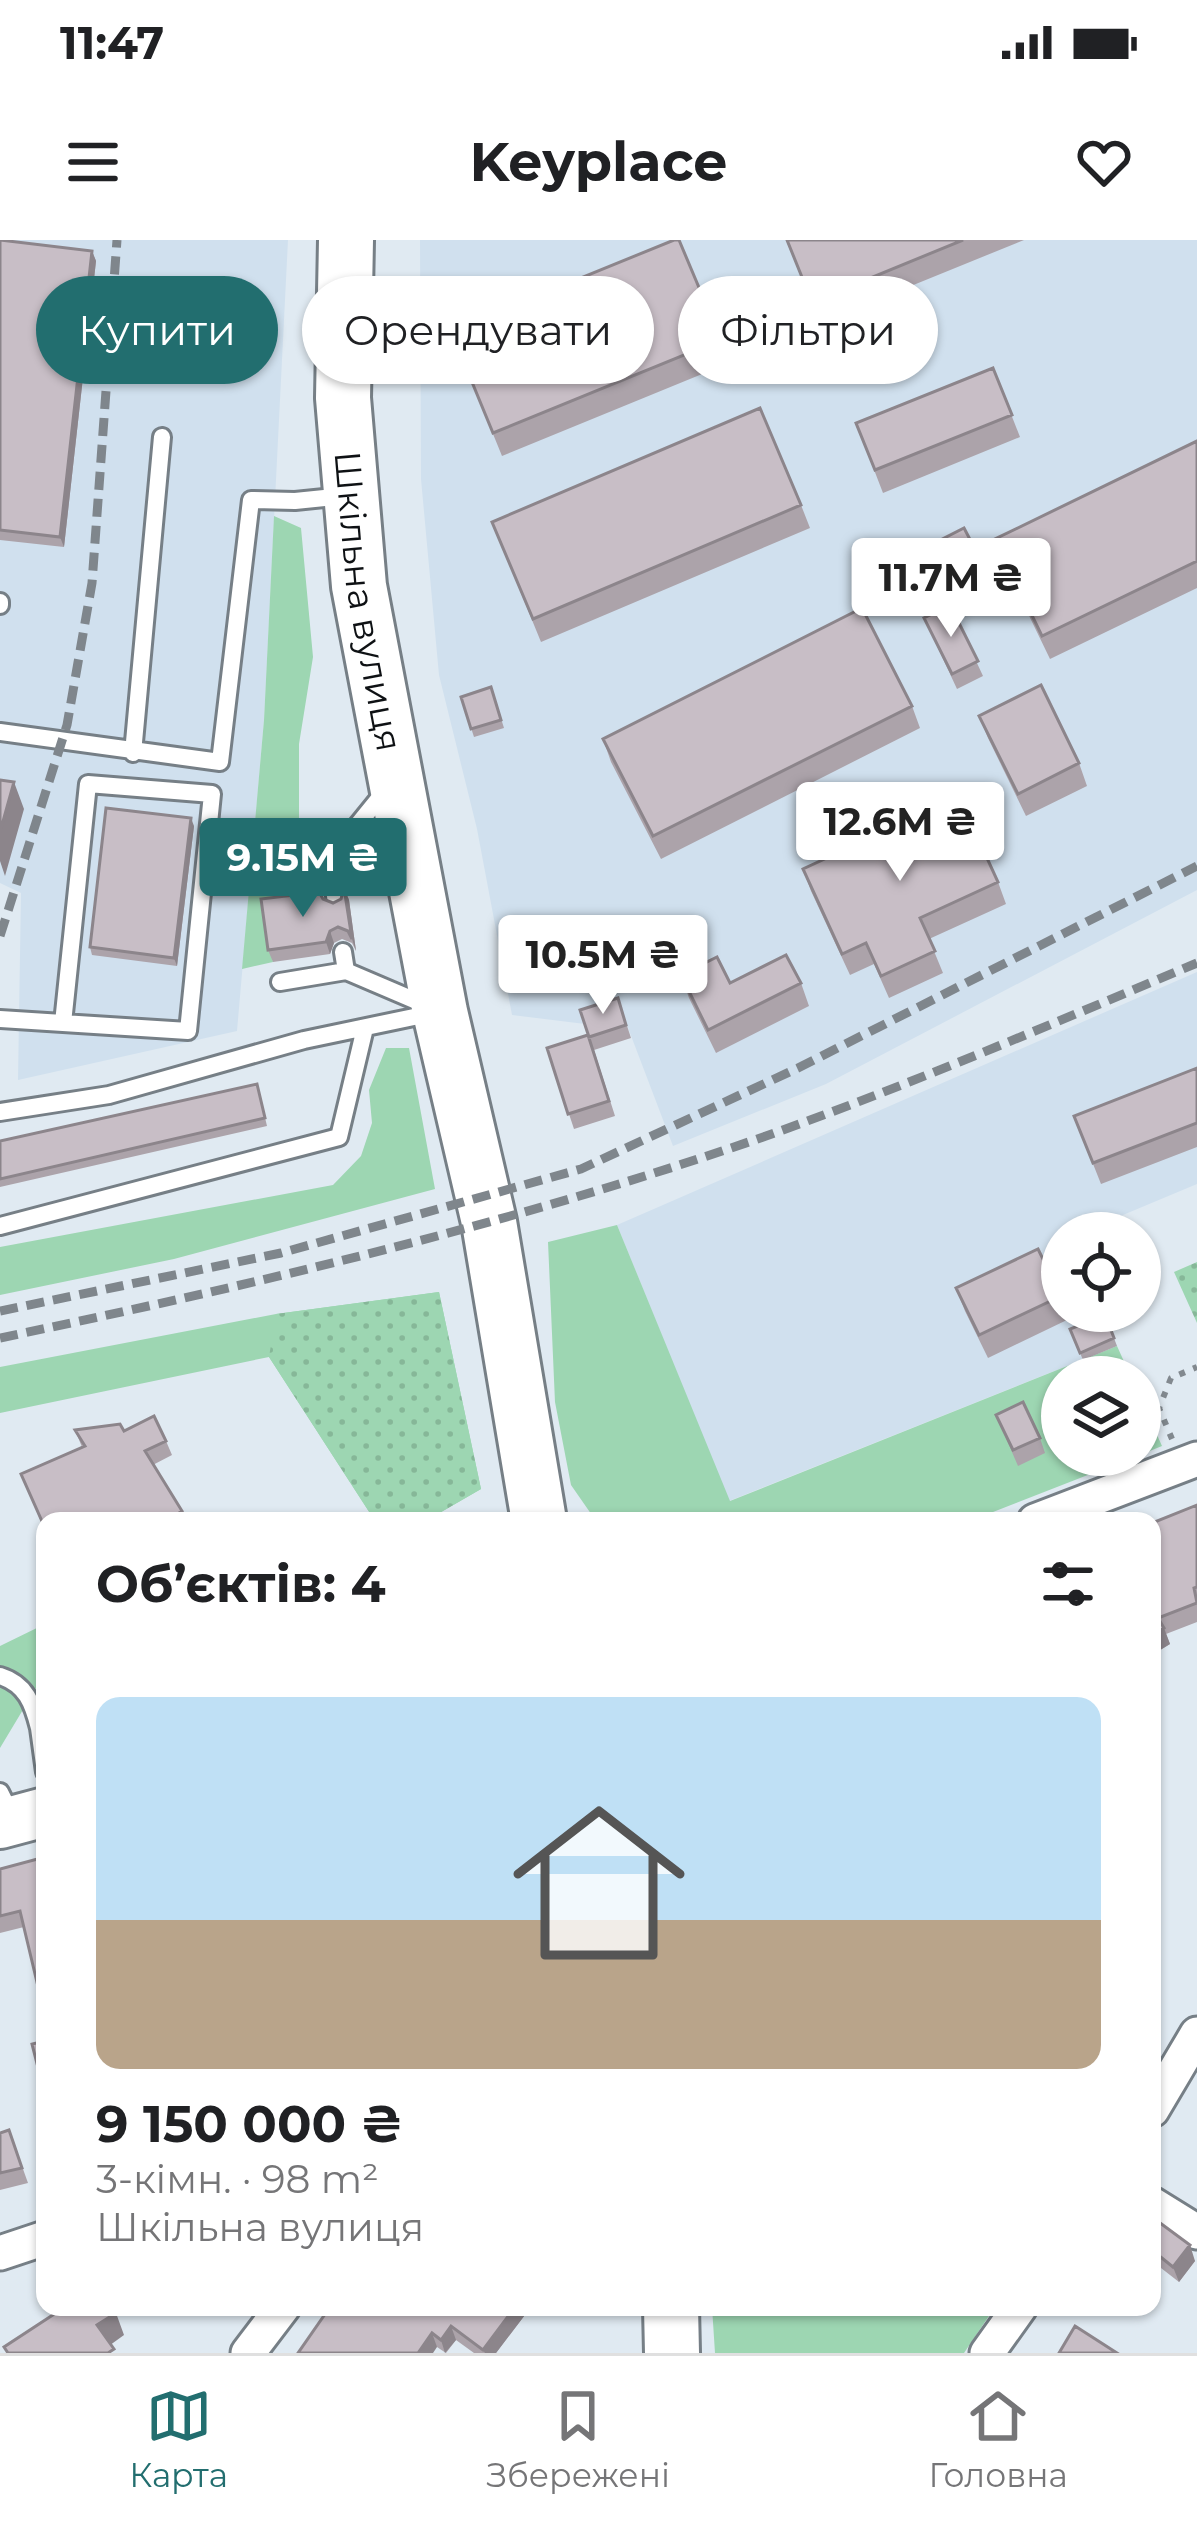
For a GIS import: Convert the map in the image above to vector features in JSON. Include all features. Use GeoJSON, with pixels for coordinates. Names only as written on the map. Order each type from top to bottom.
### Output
{"type":"FeatureCollection","features":[{"type":"Feature","properties":{"kind":"main road","name":"Шкільна вулиця"},"geometry":{"type":"LineString","coordinates":[[346,240],[343,398],[359,586],[440,1012],[489,1222],[531,1512]]}},
{"type":"Feature","properties":{"kind":"main road"},"geometry":{"type":"LineString","coordinates":[[671,2316],[672,2353]]}},
{"type":"Feature","properties":{"kind":"street"},"geometry":{"type":"LineString","coordinates":[[1059,1512],[1190,1462]]}},
{"type":"Feature","properties":{"kind":"street"},"geometry":{"type":"LineString","coordinates":[[1161,2095],[1197,2034]]}},
{"type":"Feature","properties":{"kind":"street"},"geometry":{"type":"LineString","coordinates":[[1161,2210],[1197,2233]]}},
{"type":"Feature","properties":{"kind":"street"},"geometry":{"type":"LineString","coordinates":[[0,2253],[36,2241]]}},
{"type":"Feature","properties":{"kind":"street"},"geometry":{"type":"LineString","coordinates":[[248,2353],[277,2316]]}},
{"type":"Feature","properties":{"kind":"street"},"geometry":{"type":"LineString","coordinates":[[987,2353],[1014,2316]]}},
{"type":"Feature","properties":{"kind":"lane"},"geometry":{"type":"LineString","coordinates":[[133,753],[162,437]]}},
{"type":"Feature","properties":{"kind":"lane"},"geometry":{"type":"LineString","coordinates":[[0,732],[220,762],[250,500],[351,496]]}},
{"type":"Feature","properties":{"kind":"lane"},"geometry":{"type":"LineString","coordinates":[[336,902],[329,860],[397,778]]}},
{"type":"Feature","properties":{"kind":"lane"},"geometry":{"type":"LineString","coordinates":[[0,1019],[188,1031],[212,794],[88,784],[63,1023]]}},
{"type":"Feature","properties":{"kind":"lane"},"geometry":{"type":"LineString","coordinates":[[280,982],[344,962],[440,1012]]}},
{"type":"Feature","properties":{"kind":"lane"},"geometry":{"type":"LineString","coordinates":[[0,1112],[109,1094],[304,1040],[440,1012]]}},
{"type":"Feature","properties":{"kind":"lane"},"geometry":{"type":"LineString","coordinates":[[0,1226],[339,1137],[365,1028]]}},
{"type":"Feature","properties":{"kind":"lane"},"geometry":{"type":"LineString","coordinates":[[0,1676],[7,1677],[36,1708]]}},
{"type":"Feature","properties":{"kind":"path"},"geometry":{"type":"LineString","coordinates":[[1190,1462],[1159,1408],[1172,1378],[1197,1367]]}},
{"type":"Feature","properties":{"kind":"shaded area"},"geometry":{"type":"Polygon","coordinates":[[[0,240],[288,240],[264,720],[237,1031],[18,1080],[21,893],[0,883],[0,240]]]}},
{"type":"Feature","properties":{"kind":"shaded area"},"geometry":{"type":"Polygon","coordinates":[[[420,240],[1197,240],[1197,890],[826,1084],[673,1146],[622,1012],[585,1024],[512,1015],[477,829],[439,675],[421,479],[421,384],[654,384],[654,276],[420,276],[420,240]]]}},
{"type":"Feature","properties":{"kind":"shaded area"},"geometry":{"type":"Polygon","coordinates":[[[1197,972],[1197,1184],[1130,1212],[1041,1212],[1041,1332],[1111,1332],[1117,1346],[1092,1356],[1041,1356],[1041,1376],[729,1501],[617,1225],[1197,972]]]}},
{"type":"Feature","properties":{"kind":"green space"},"geometry":{"type":"Polygon","coordinates":[[[274,516],[301,528],[313,657],[299,744],[299,907],[266,912],[273,962],[242,969],[264,720],[274,516]]]}},
{"type":"Feature","properties":{"kind":"green space"},"geometry":{"type":"Polygon","coordinates":[[[386,1048],[409,1048],[435,1189],[174,1259],[0,1295],[0,1247],[333,1185],[361,1156],[372,1123],[369,1090],[386,1048]]]}},
{"type":"Feature","properties":{"kind":"green space"},"geometry":{"type":"Polygon","coordinates":[[[617,1225],[730,1501],[1041,1376],[1041,1476],[1085,1476],[993,1512],[590,1512],[571,1485],[555,1402],[548,1242],[617,1225]]]}},
{"type":"Feature","properties":{"kind":"green space"},"geometry":{"type":"Polygon","coordinates":[[[1197,1262],[1197,1323],[1174,1272],[1197,1262]]]}},
{"type":"Feature","properties":{"kind":"green space"},"geometry":{"type":"Polygon","coordinates":[[[439,1292],[481,1489],[441,1512],[369,1512],[269,1357],[0,1413],[0,1367],[276,1314],[439,1292]]]}},
{"type":"Feature","properties":{"kind":"green space"},"geometry":{"type":"Polygon","coordinates":[[[439,1292],[481,1489],[441,1512],[369,1512],[269,1357],[276,1314],[439,1292]]]}},
{"type":"Feature","properties":{"kind":"green space"},"geometry":{"type":"Polygon","coordinates":[[[1117,1346],[1122,1356],[1092,1356],[1117,1346]]]}},
{"type":"Feature","properties":{"kind":"green space"},"geometry":{"type":"Polygon","coordinates":[[[36,1628],[36,1688],[0,1748],[0,1646],[36,1628]]]}},
{"type":"Feature","properties":{"kind":"green space"},"geometry":{"type":"Polygon","coordinates":[[[713,2316],[989,2316],[964,2353],[715,2353],[713,2316]]]}},
{"type":"Feature","properties":{"kind":"building"},"geometry":{"type":"Polygon","coordinates":[[[0,240],[92,251],[89,276],[36,276],[36,384],[77,384],[60,537],[0,530],[0,240]]]}},
{"type":"Feature","properties":{"kind":"building"},"geometry":{"type":"Polygon","coordinates":[[[679,240],[694,276],[678,276],[678,358],[654,367],[654,276],[586,276],[679,240]]]}},
{"type":"Feature","properties":{"kind":"building"},"geometry":{"type":"Polygon","coordinates":[[[787,240],[963,240],[875,276],[802,276],[787,240]]]}},
{"type":"Feature","properties":{"kind":"building"},"geometry":{"type":"Polygon","coordinates":[[[993,368],[1012,415],[875,470],[856,423],[993,368]]]}},
{"type":"Feature","properties":{"kind":"building"},"geometry":{"type":"Polygon","coordinates":[[[473,384],[613,384],[493,433],[473,384]]]}},
{"type":"Feature","properties":{"kind":"building"},"geometry":{"type":"Polygon","coordinates":[[[760,408],[801,505],[533,619],[492,522],[760,408]]]}},
{"type":"Feature","properties":{"kind":"building"},"geometry":{"type":"Polygon","coordinates":[[[1197,441],[1197,561],[1042,636],[995,539],[1197,441]]]}},
{"type":"Feature","properties":{"kind":"building"},"geometry":{"type":"Polygon","coordinates":[[[964,528],[986,570],[943,592],[921,550],[964,528]]]}},
{"type":"Feature","properties":{"kind":"building"},"geometry":{"type":"Polygon","coordinates":[[[950,605],[978,661],[952,674],[924,618],[950,605]]]}},
{"type":"Feature","properties":{"kind":"building"},"geometry":{"type":"Polygon","coordinates":[[[862,608],[912,706],[653,836],[603,739],[862,608]]]}},
{"type":"Feature","properties":{"kind":"building"},"geometry":{"type":"Polygon","coordinates":[[[1041,685],[1079,763],[1018,794],[979,716],[1041,685]]]}},
{"type":"Feature","properties":{"kind":"building"},"geometry":{"type":"Polygon","coordinates":[[[491,687],[501,720],[471,729],[461,697],[491,687]]]}},
{"type":"Feature","properties":{"kind":"building"},"geometry":{"type":"Polygon","coordinates":[[[0,780],[14,782],[0,832],[0,780]]]}},
{"type":"Feature","properties":{"kind":"building"},"geometry":{"type":"Polygon","coordinates":[[[959,797],[998,882],[920,918],[935,951],[881,976],[866,943],[842,954],[803,869],[959,797]]]}},
{"type":"Feature","properties":{"kind":"building"},"geometry":{"type":"Polygon","coordinates":[[[106,808],[191,818],[174,958],[90,947],[106,808]]]}},
{"type":"Feature","properties":{"kind":"building"},"geometry":{"type":"Polygon","coordinates":[[[344,888],[352,939],[338,927],[330,931],[326,942],[268,950],[261,899],[319,892],[333,903],[341,899],[344,888]]]}},
{"type":"Feature","properties":{"kind":"building"},"geometry":{"type":"Polygon","coordinates":[[[786,955],[801,983],[708,1030],[681,975],[717,957],[730,983],[786,955]]]}},
{"type":"Feature","properties":{"kind":"building"},"geometry":{"type":"Polygon","coordinates":[[[618,998],[626,1025],[589,1037],[580,1010],[618,998]]]}},
{"type":"Feature","properties":{"kind":"building"},"geometry":{"type":"Polygon","coordinates":[[[588,1035],[609,1101],[568,1114],[547,1048],[588,1035]]]}},
{"type":"Feature","properties":{"kind":"building"},"geometry":{"type":"Polygon","coordinates":[[[1197,1068],[1197,1123],[1093,1163],[1074,1116],[1197,1068]]]}},
{"type":"Feature","properties":{"kind":"building"},"geometry":{"type":"Polygon","coordinates":[[[257,1084],[265,1118],[0,1179],[0,1141],[257,1084]]]}},
{"type":"Feature","properties":{"kind":"building"},"geometry":{"type":"Polygon","coordinates":[[[1038,1249],[1041,1255],[1041,1306],[979,1335],[956,1288],[1038,1249]]]}},
{"type":"Feature","properties":{"kind":"building"},"geometry":{"type":"Polygon","coordinates":[[[1071,1332],[1112,1332],[1114,1338],[1080,1353],[1071,1332]]]}},
{"type":"Feature","properties":{"kind":"building"},"geometry":{"type":"Polygon","coordinates":[[[1023,1402],[1040,1438],[1013,1450],[996,1415],[1023,1402]]]}},
{"type":"Feature","properties":{"kind":"building"},"geometry":{"type":"Polygon","coordinates":[[[154,1416],[166,1441],[145,1451],[182,1511],[38,1512],[21,1474],[85,1446],[75,1430],[120,1424],[124,1431],[154,1416]]]}},
{"type":"Feature","properties":{"kind":"building"},"geometry":{"type":"Polygon","coordinates":[[[1197,1505],[1197,1603],[1161,1617],[1161,1519],[1197,1505]]]}},
{"type":"Feature","properties":{"kind":"building"},"geometry":{"type":"Polygon","coordinates":[[[36,1859],[36,1978],[20,1911],[0,1916],[0,1869],[36,1859]]]}},
{"type":"Feature","properties":{"kind":"building"},"geometry":{"type":"Polygon","coordinates":[[[9,2130],[22,2168],[0,2173],[0,2133],[9,2130]]]}},
{"type":"Feature","properties":{"kind":"building"},"geometry":{"type":"Polygon","coordinates":[[[1161,2224],[1190,2245],[1173,2267],[1161,2257],[1161,2224]]]}},
{"type":"Feature","properties":{"kind":"building"},"geometry":{"type":"Polygon","coordinates":[[[51,2316],[111,2316],[97,2325],[114,2349],[108,2353],[8,2353],[4,2347],[51,2316]]]}},
{"type":"Feature","properties":{"kind":"building"},"geometry":{"type":"Polygon","coordinates":[[[324,2316],[508,2316],[483,2350],[451,2326],[441,2340],[432,2333],[418,2353],[298,2353],[324,2316]]]}},
{"type":"Feature","properties":{"kind":"building"},"geometry":{"type":"Polygon","coordinates":[[[1075,2326],[1117,2353],[1059,2353],[1075,2326]]]}},
{"type":"Feature","properties":{"kind":"railway"},"geometry":{"type":"LineString","coordinates":[[0,936],[67,725],[92,583],[117,240]]}},
{"type":"Feature","properties":{"kind":"railway"},"geometry":{"type":"LineString","coordinates":[[0,1311],[281,1253],[581,1169],[798,1068],[1197,866]]}},
{"type":"Feature","properties":{"kind":"railway"},"geometry":{"type":"LineString","coordinates":[[0,1338],[386,1249],[577,1197],[875,1095],[1197,963]]}}]}
